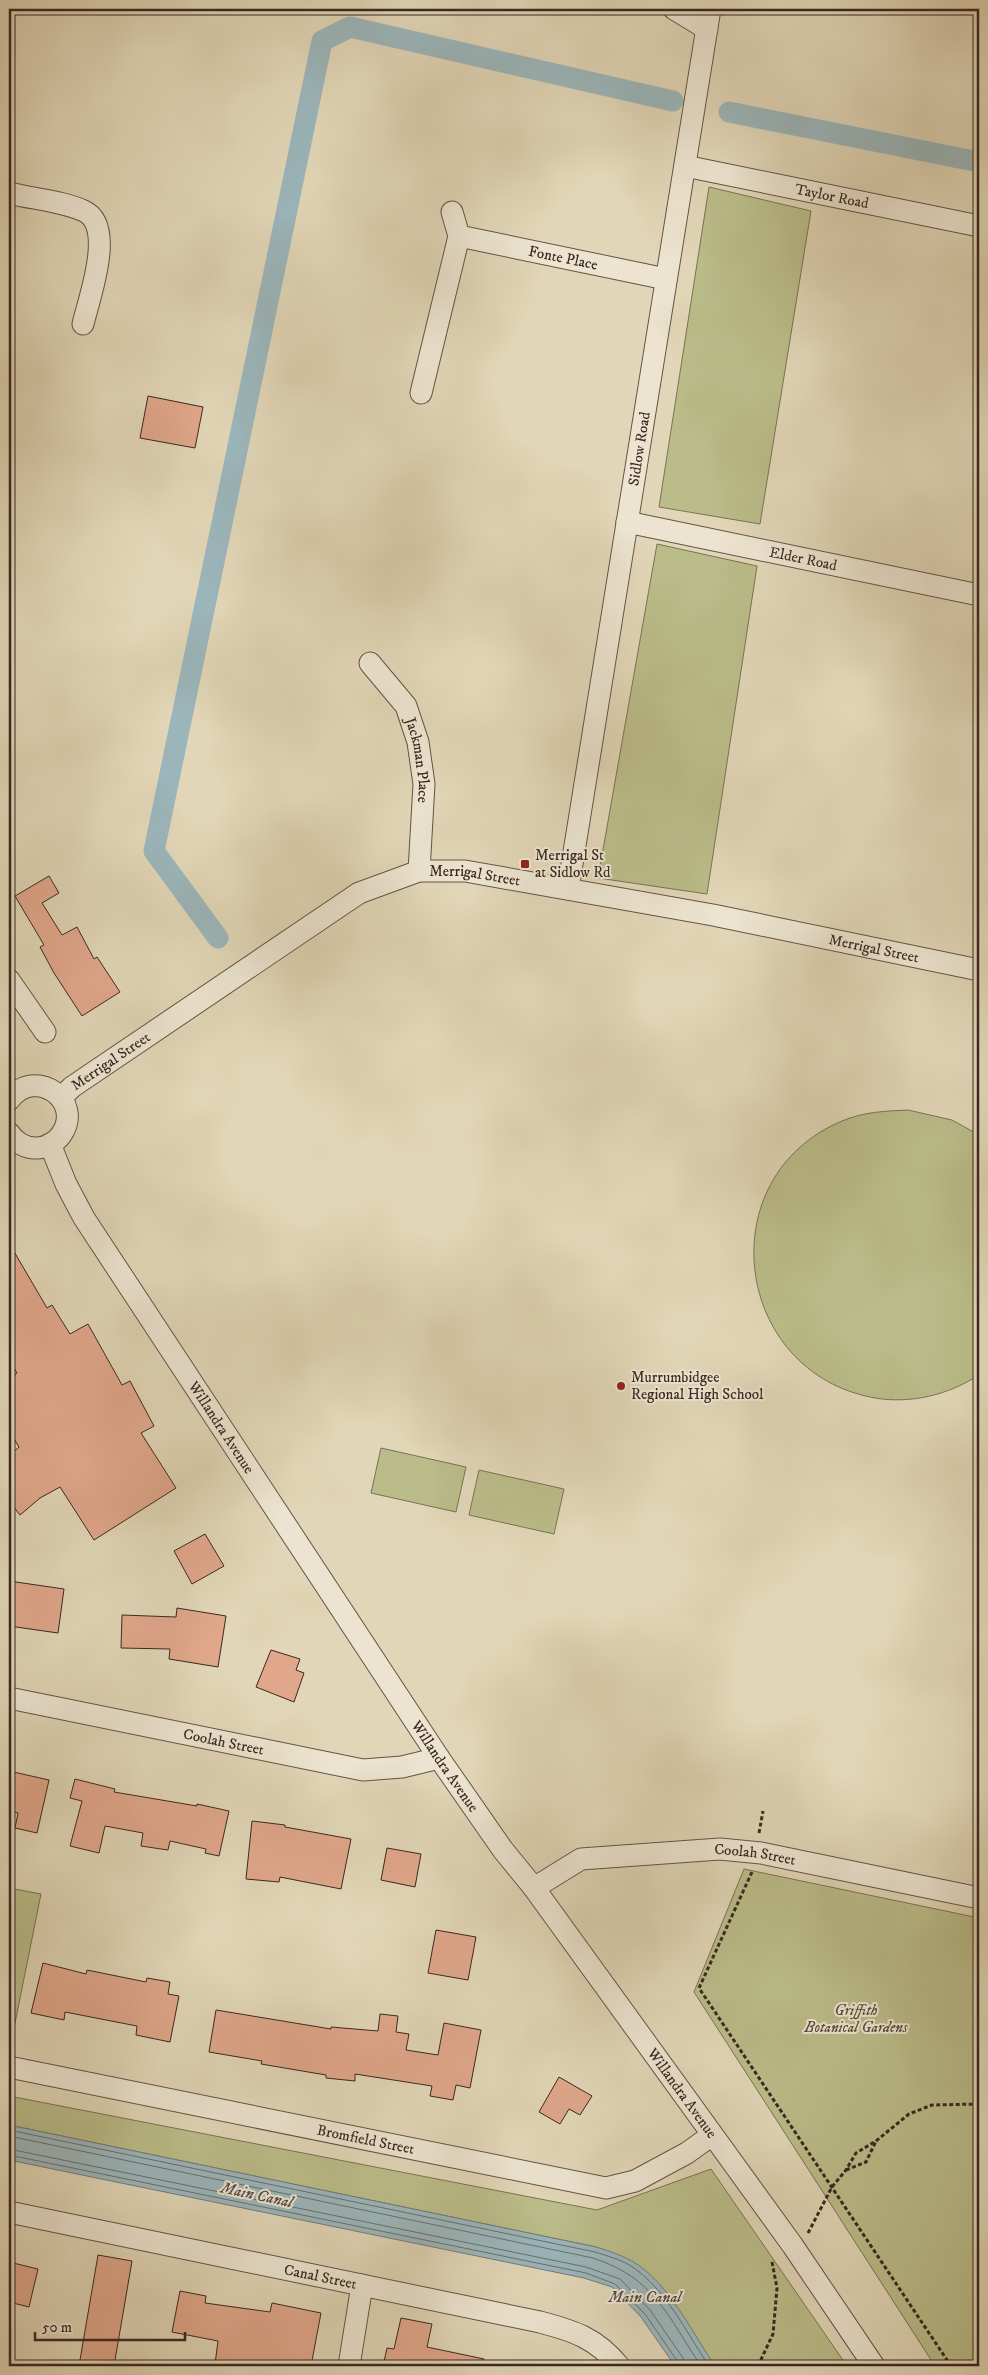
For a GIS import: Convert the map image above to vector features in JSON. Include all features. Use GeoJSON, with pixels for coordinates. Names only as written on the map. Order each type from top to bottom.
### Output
{"type":"FeatureCollection","features":[{"type":"Feature","properties":{"kind":"street"},"geometry":{"type":"LineString","coordinates":[[674,9],[708,19]]}},
{"type":"Feature","properties":{"kind":"street","name":"Sidlow Road"},"geometry":{"type":"LineString","coordinates":[[568,889],[708,19]]}},
{"type":"Feature","properties":{"kind":"street","name":"Taylor Road"},"geometry":{"type":"LineString","coordinates":[[684,166],[979,226]]}},
{"type":"Feature","properties":{"kind":"street"},"geometry":{"type":"LineString","coordinates":[[9,193],[86,212],[96,223],[101,249],[83,324]]}},
{"type":"Feature","properties":{"kind":"street"},"geometry":{"type":"LineString","coordinates":[[421,393],[459,236],[452,212]]}},
{"type":"Feature","properties":{"kind":"street","name":"Fonte Place"},"geometry":{"type":"LineString","coordinates":[[459,236],[666,279]]}},
{"type":"Feature","properties":{"kind":"street","name":"Elder Road"},"geometry":{"type":"LineString","coordinates":[[627,522],[979,595]]}},
{"type":"Feature","properties":{"kind":"street","name":"Jackman Place"},"geometry":{"type":"LineString","coordinates":[[370,664],[406,706],[418,742],[424,784],[419,871]]}},
{"type":"Feature","properties":{"kind":"street","name":"Merrigal Street"},"geometry":{"type":"LineString","coordinates":[[61,1098],[72,1087],[359,893],[419,871],[465,871],[713,914],[979,970]]}},
{"type":"Feature","properties":{"kind":"street"},"geometry":{"type":"LineString","coordinates":[[9,980],[46,1032]]}},
{"type":"Feature","properties":{"kind":"street"},"geometry":{"type":"LineString","coordinates":[[9,1132],[16,1141],[26,1146],[39,1148],[50,1144],[62,1133],[67,1113],[61,1098],[49,1088],[28,1086],[11,1094]]}},
{"type":"Feature","properties":{"kind":"street","name":"Willandra Avenue"},"geometry":{"type":"LineString","coordinates":[[50,1144],[66,1184],[84,1218],[439,1758],[503,1850],[534,1888],[793,2246],[874,2366]]}},
{"type":"Feature","properties":{"kind":"street","name":"Coolah Street"},"geometry":{"type":"LineString","coordinates":[[9,1698],[363,1770],[402,1767],[439,1758]]}},
{"type":"Feature","properties":{"kind":"street","name":"Coolah Street"},"geometry":{"type":"LineString","coordinates":[[534,1888],[581,1859],[720,1849],[761,1853],[979,1898]]}},
{"type":"Feature","properties":{"kind":"street","name":"Bromfield Street"},"geometry":{"type":"LineString","coordinates":[[9,2067],[606,2188],[635,2181],[687,2153],[712,2135]]}},
{"type":"Feature","properties":{"kind":"street","name":"Canal Street"},"geometry":{"type":"LineString","coordinates":[[9,2212],[362,2284],[568,2329],[587,2337],[607,2352],[619,2366]]}},
{"type":"Feature","properties":{"kind":"street"},"geometry":{"type":"LineString","coordinates":[[349,2366],[362,2284]]}},
{"type":"Feature","properties":{"kind":"path"},"geometry":{"type":"LineString","coordinates":[[763,1811],[759,1833],[761,1853],[700,1988],[951,2366]]}},
{"type":"Feature","properties":{"kind":"path"},"geometry":{"type":"LineString","coordinates":[[807,2236],[832,2187],[846,2170],[856,2153],[909,2114],[932,2105],[979,2104]]}},
{"type":"Feature","properties":{"kind":"path"},"geometry":{"type":"LineString","coordinates":[[846,2170],[866,2162],[876,2140]]}},
{"type":"Feature","properties":{"kind":"path"},"geometry":{"type":"LineString","coordinates":[[758,2366],[773,2334],[777,2288],[772,2262]]}},
{"type":"Feature","properties":{"kind":"green space"},"geometry":{"type":"Polygon","coordinates":[[[709,187],[811,211],[760,524],[659,507],[709,187]]]}},
{"type":"Feature","properties":{"kind":"green space"},"geometry":{"type":"Polygon","coordinates":[[[657,544],[757,566],[707,894],[598,878],[657,544]]]}},
{"type":"Feature","properties":{"kind":"green space"},"geometry":{"type":"Polygon","coordinates":[[[908,1110],[952,1120],[979,1135],[979,1375],[942,1393],[916,1399],[889,1400],[875,1398],[827,1381],[791,1352],[767,1314],[755,1271],[756,1227],[771,1184],[799,1148],[850,1118],[874,1112],[908,1110]]]}},
{"type":"Feature","properties":{"kind":"green space"},"geometry":{"type":"Polygon","coordinates":[[[381,1448],[466,1467],[456,1512],[371,1493],[381,1448]]]}},
{"type":"Feature","properties":{"kind":"green space"},"geometry":{"type":"Polygon","coordinates":[[[479,1470],[564,1489],[554,1534],[469,1515],[479,1470]]]}},
{"type":"Feature","properties":{"kind":"green space","name":"Griffith Botanical Gardens"},"geometry":{"type":"Polygon","coordinates":[[[744,1869],[979,1918],[979,2360],[970,2366],[935,2366],[694,1992],[744,1869]]]}},
{"type":"Feature","properties":{"kind":"green space"},"geometry":{"type":"Polygon","coordinates":[[[9,1888],[41,1894],[9,2053],[9,1888]]]}},
{"type":"Feature","properties":{"kind":"green space"},"geometry":{"type":"Polygon","coordinates":[[[9,2096],[597,2210],[711,2169],[847,2366],[715,2366],[596,2247],[9,2125],[9,2096]]]}},
{"type":"Feature","properties":{"kind":"water","name":"Main Canal"},"geometry":{"type":"Polygon","coordinates":[[[9,2125],[596,2247],[632,2261],[657,2281],[668,2294],[715,2366],[675,2366],[641,2317],[612,2287],[584,2278],[9,2160],[9,2125]]]}},
{"type":"Feature","properties":{"kind":"building"},"geometry":{"type":"Polygon","coordinates":[[[148,396],[203,407],[195,448],[140,438],[148,396]]]}},
{"type":"Feature","properties":{"kind":"building"},"geometry":{"type":"Polygon","coordinates":[[[49,876],[59,893],[42,903],[62,935],[77,927],[94,959],[97,957],[120,992],[82,1016],[54,973],[40,947],[44,945],[15,896],[49,876]]]}},
{"type":"Feature","properties":{"kind":"building"},"geometry":{"type":"Polygon","coordinates":[[[9,1243],[47,1308],[52,1305],[70,1334],[88,1324],[122,1385],[130,1381],[154,1426],[141,1433],[176,1488],[94,1540],[60,1487],[40,1498],[20,1515],[9,1501],[9,1456],[19,1447],[9,1431],[9,1378],[17,1373],[9,1360],[9,1243]]]}},
{"type":"Feature","properties":{"kind":"building"},"geometry":{"type":"Polygon","coordinates":[[[205,1534],[224,1566],[192,1584],[174,1551],[205,1534]]]}},
{"type":"Feature","properties":{"kind":"building"},"geometry":{"type":"Polygon","coordinates":[[[9,1581],[64,1589],[58,1633],[9,1626],[9,1581]]]}},
{"type":"Feature","properties":{"kind":"building"},"geometry":{"type":"Polygon","coordinates":[[[177,1608],[226,1616],[218,1667],[169,1659],[170,1649],[121,1648],[122,1615],[176,1617],[177,1608]]]}},
{"type":"Feature","properties":{"kind":"building"},"geometry":{"type":"Polygon","coordinates":[[[271,1650],[300,1659],[296,1670],[304,1673],[294,1702],[256,1687],[271,1650]]]}},
{"type":"Feature","properties":{"kind":"building"},"geometry":{"type":"Polygon","coordinates":[[[9,1771],[49,1780],[37,1833],[15,1828],[18,1813],[9,1811],[9,1771]]]}},
{"type":"Feature","properties":{"kind":"building"},"geometry":{"type":"Polygon","coordinates":[[[75,1779],[115,1789],[114,1792],[197,1806],[197,1804],[229,1811],[219,1856],[205,1853],[206,1849],[170,1841],[168,1850],[141,1846],[143,1833],[105,1826],[99,1853],[70,1846],[82,1801],[70,1798],[75,1779]]]}},
{"type":"Feature","properties":{"kind":"building"},"geometry":{"type":"Polygon","coordinates":[[[252,1821],[285,1825],[285,1827],[351,1839],[341,1889],[280,1877],[279,1882],[246,1879],[252,1821]]]}},
{"type":"Feature","properties":{"kind":"building"},"geometry":{"type":"Polygon","coordinates":[[[387,1848],[421,1854],[415,1887],[381,1880],[387,1848]]]}},
{"type":"Feature","properties":{"kind":"building"},"geometry":{"type":"Polygon","coordinates":[[[436,1930],[476,1937],[468,1980],[428,1973],[436,1930]]]}},
{"type":"Feature","properties":{"kind":"building"},"geometry":{"type":"Polygon","coordinates":[[[43,1963],[86,1974],[87,1970],[146,1982],[147,1978],[170,1982],[168,1994],[179,1996],[170,2042],[136,2035],[137,2026],[65,2012],[64,2020],[31,2013],[43,1963]]]}},
{"type":"Feature","properties":{"kind":"building"},"geometry":{"type":"Polygon","coordinates":[[[216,2010],[331,2029],[331,2027],[378,2031],[380,2014],[398,2016],[396,2032],[409,2034],[406,2050],[438,2055],[444,2023],[481,2030],[470,2088],[456,2085],[453,2100],[430,2096],[432,2086],[355,2074],[355,2081],[326,2078],[326,2075],[261,2064],[262,2061],[209,2052],[216,2010]]]}},
{"type":"Feature","properties":{"kind":"building"},"geometry":{"type":"Polygon","coordinates":[[[559,2077],[592,2096],[580,2115],[569,2109],[560,2124],[539,2112],[559,2077]]]}},
{"type":"Feature","properties":{"kind":"building"},"geometry":{"type":"Polygon","coordinates":[[[98,2255],[132,2261],[114,2366],[79,2366],[98,2255]]]}},
{"type":"Feature","properties":{"kind":"building"},"geometry":{"type":"Polygon","coordinates":[[[9,2262],[38,2269],[29,2307],[9,2302],[9,2262]]]}},
{"type":"Feature","properties":{"kind":"building"},"geometry":{"type":"Polygon","coordinates":[[[180,2291],[206,2296],[205,2303],[270,2312],[272,2303],[321,2313],[311,2366],[233,2366],[215,2364],[218,2341],[172,2332],[180,2291]]]}},
{"type":"Feature","properties":{"kind":"building"},"geometry":{"type":"Polygon","coordinates":[[[401,2318],[432,2324],[427,2347],[484,2359],[483,2366],[383,2366],[387,2348],[394,2349],[401,2318]]]}},
{"type":"Feature","properties":{"kind":"waterway"},"geometry":{"type":"LineString","coordinates":[[218,938],[154,851],[322,41],[350,27],[673,101]]}},
{"type":"Feature","properties":{"kind":"waterway"},"geometry":{"type":"LineString","coordinates":[[729,112],[979,162]]}},
{"type":"Feature","properties":{"kind":"place","name":"Merrigal St at Sidlow Rd"},"geometry":{"type":"Point","coordinates":[525,864]}},
{"type":"Feature","properties":{"kind":"place","name":"Murrumbidgee Regional High School"},"geometry":{"type":"Point","coordinates":[621,1386]}}]}
